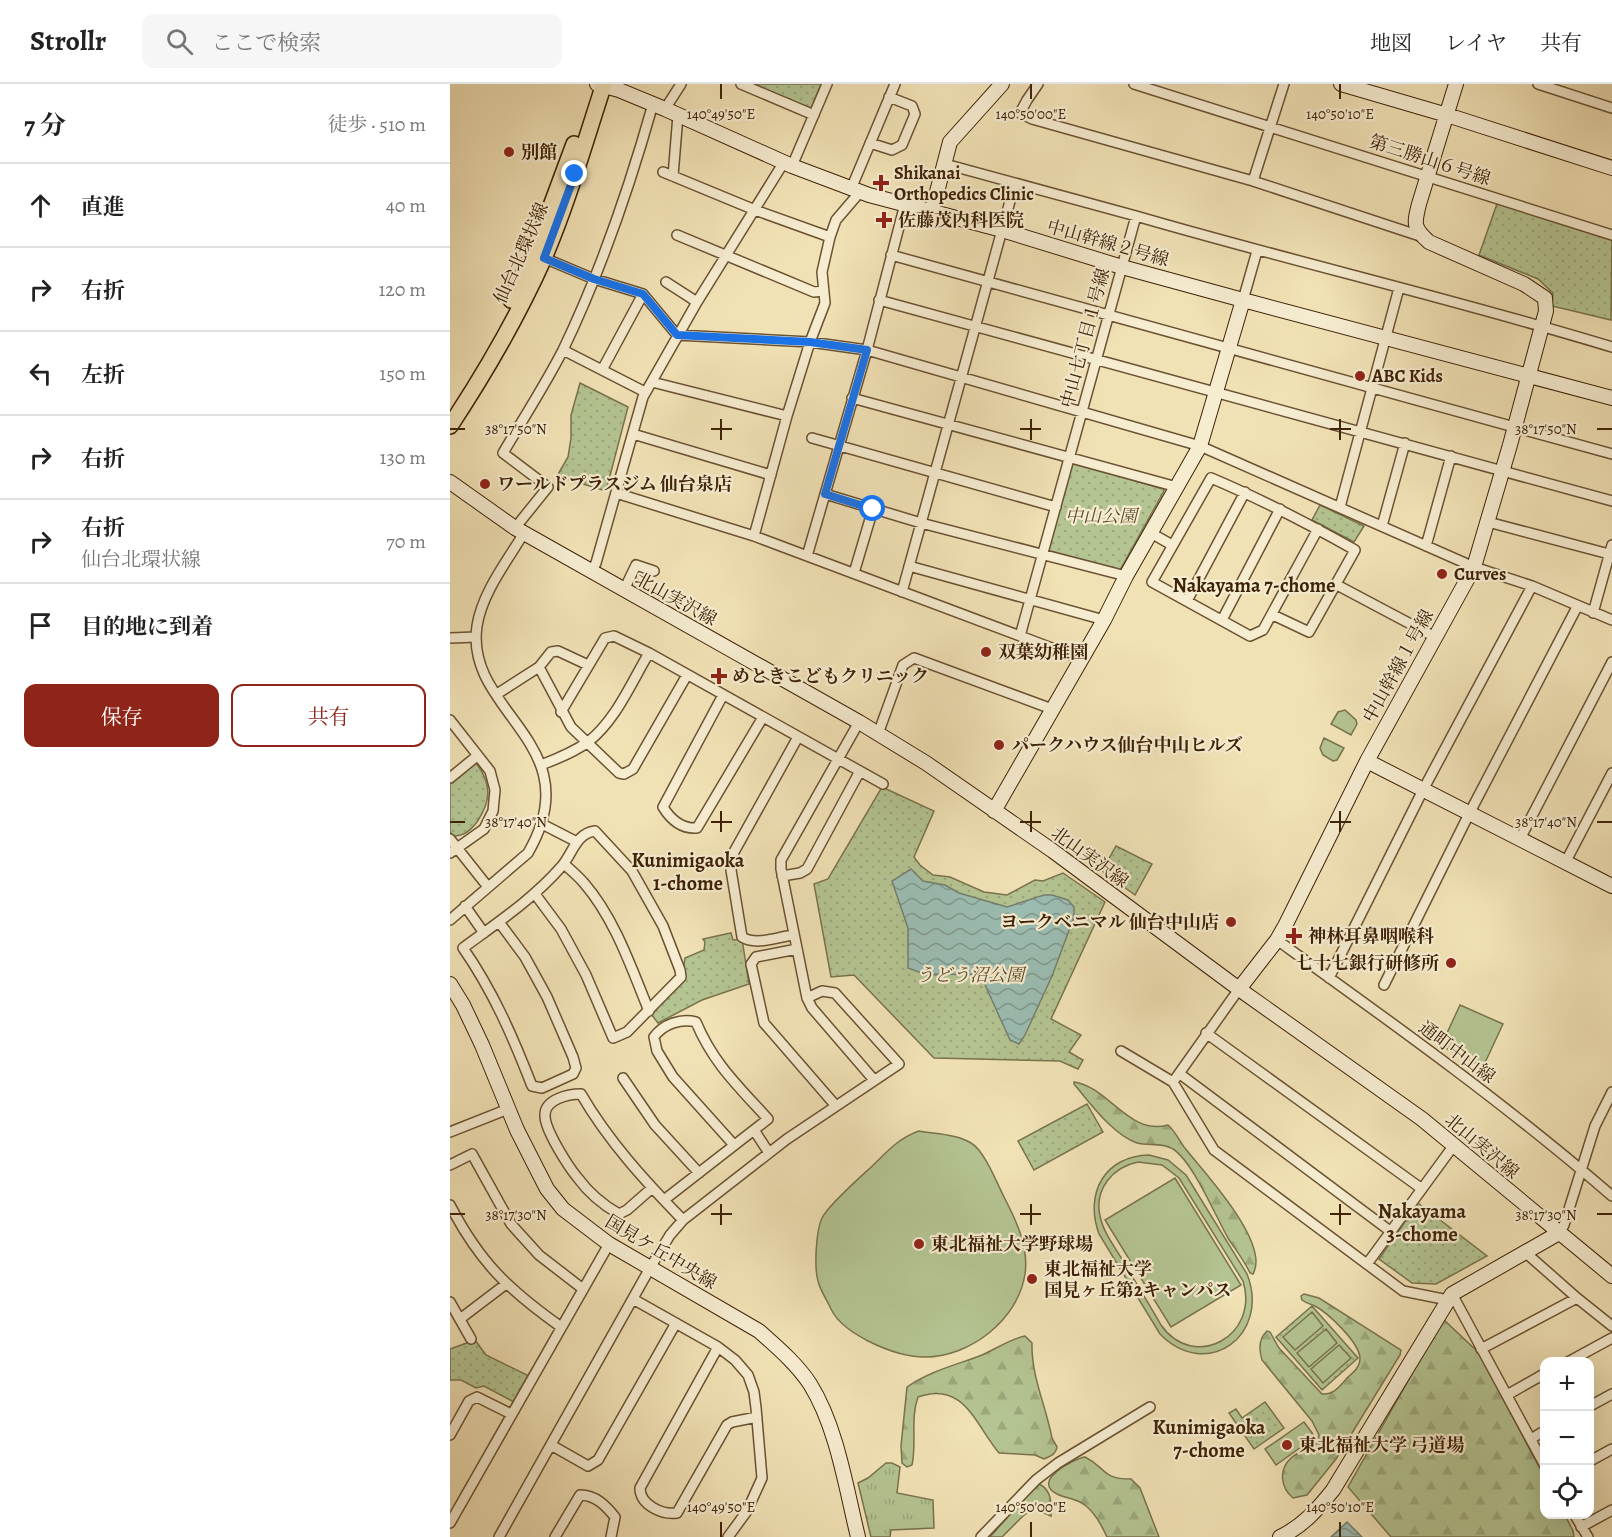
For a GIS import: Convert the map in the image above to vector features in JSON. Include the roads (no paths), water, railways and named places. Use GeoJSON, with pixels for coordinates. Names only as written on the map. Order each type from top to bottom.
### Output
{"type":"FeatureCollection","features":[{"type":"Feature","properties":{"kind":"main road","name":"仙台北環状線"},"geometry":{"type":"LineString","coordinates":[[450,426],[502,339],[544,258],[575,174],[599,84]]}},
{"type":"Feature","properties":{"kind":"main road","name":"仙台北環状線"},"geometry":{"type":"LineString","coordinates":[[450,410],[494,333],[535,249],[599,84]]}},
{"type":"Feature","properties":{"kind":"street","name":"中山幹線２号線"},"geometry":{"type":"LineString","coordinates":[[599,84],[855,190],[1002,230],[1122,267],[1612,398]]}},
{"type":"Feature","properties":{"kind":"street"},"geometry":{"type":"LineString","coordinates":[[450,920],[528,853],[542,824],[547,792],[541,765],[524,734],[483,673],[476,637],[481,608],[520,530],[548,486],[503,453],[563,350],[594,279],[659,107],[681,84]]}},
{"type":"Feature","properties":{"kind":"street"},"geometry":{"type":"LineString","coordinates":[[741,84],[814,115]]}},
{"type":"Feature","properties":{"kind":"street"},"geometry":{"type":"LineString","coordinates":[[591,572],[596,563],[645,392],[697,302],[755,210],[788,164],[814,115],[827,84]]}},
{"type":"Feature","properties":{"kind":"street"},"geometry":{"type":"LineString","coordinates":[[754,536],[787,416],[825,303],[822,272],[830,237],[836,220],[855,190],[870,142],[895,84]]}},
{"type":"Feature","properties":{"kind":"street"},"geometry":{"type":"LineString","coordinates":[[932,211],[950,142],[1002,84]]}},
{"type":"Feature","properties":{"kind":"street"},"geometry":{"type":"LineString","coordinates":[[1038,84],[1020,113],[1032,119],[1253,182],[1423,237]]}},
{"type":"Feature","properties":{"kind":"street","name":"第三勝山６号線"},"geometry":{"type":"LineString","coordinates":[[1134,84],[1612,235]]}},
{"type":"Feature","properties":{"kind":"street"},"geometry":{"type":"LineString","coordinates":[[1253,182],[1284,84]]}},
{"type":"Feature","properties":{"kind":"street"},"geometry":{"type":"LineString","coordinates":[[1341,84],[1612,168]]}},
{"type":"Feature","properties":{"kind":"street"},"geometry":{"type":"LineString","coordinates":[[1423,237],[1417,231],[1414,220],[1456,84]]}},
{"type":"Feature","properties":{"kind":"street"},"geometry":{"type":"LineString","coordinates":[[1538,84],[1612,108]]}},
{"type":"Feature","properties":{"kind":"street"},"geometry":{"type":"LineString","coordinates":[[870,142],[892,150],[902,145],[915,114],[912,106],[889,97]]}},
{"type":"Feature","properties":{"kind":"street"},"geometry":{"type":"LineString","coordinates":[[678,115],[668,174],[755,210],[830,237]]}},
{"type":"Feature","properties":{"kind":"street"},"geometry":{"type":"LineString","coordinates":[[945,164],[1612,347]]}},
{"type":"Feature","properties":{"kind":"street"},"geometry":{"type":"LineString","coordinates":[[902,592],[1015,183]]}},
{"type":"Feature","properties":{"kind":"street"},"geometry":{"type":"LineString","coordinates":[[807,555],[867,350],[905,204]]}},
{"type":"Feature","properties":{"kind":"street","name":"中山七丁目１号線"},"geometry":{"type":"LineString","coordinates":[[1020,636],[1136,216]]}},
{"type":"Feature","properties":{"kind":"street"},"geometry":{"type":"LineString","coordinates":[[677,235],[814,292],[823,291]]}},
{"type":"Feature","properties":{"kind":"street","name":"中山幹線１号線"},"geometry":{"type":"LineString","coordinates":[[1239,989],[1277,940],[1366,762],[1474,567],[1546,311],[1545,298],[1524,284],[1429,242],[1423,237]]}},
{"type":"Feature","properties":{"kind":"street"},"geometry":{"type":"LineString","coordinates":[[994,811],[1104,620],[1126,576],[1200,446],[1257,251]]}},
{"type":"Feature","properties":{"kind":"street"},"geometry":{"type":"LineString","coordinates":[[891,255],[1612,454]]}},
{"type":"Feature","properties":{"kind":"street"},"geometry":{"type":"LineString","coordinates":[[544,258],[594,279],[643,294],[677,335],[810,342],[867,350],[1200,446],[1474,567],[1532,586],[1612,621]]}},
{"type":"Feature","properties":{"kind":"street"},"geometry":{"type":"LineString","coordinates":[[666,282],[697,302]]}},
{"type":"Feature","properties":{"kind":"street"},"geometry":{"type":"LineString","coordinates":[[1340,507],[1399,288]]}},
{"type":"Feature","properties":{"kind":"street"},"geometry":{"type":"LineString","coordinates":[[602,370],[643,294]]}},
{"type":"Feature","properties":{"kind":"street"},"geometry":{"type":"LineString","coordinates":[[879,300],[1612,501]]}},
{"type":"Feature","properties":{"kind":"street"},"geometry":{"type":"LineString","coordinates":[[563,350],[645,392]]}},
{"type":"Feature","properties":{"kind":"street"},"geometry":{"type":"LineString","coordinates":[[652,382],[787,416]]}},
{"type":"Feature","properties":{"kind":"street"},"geometry":{"type":"LineString","coordinates":[[852,398],[1177,487]]}},
{"type":"Feature","properties":{"kind":"street"},"geometry":{"type":"LineString","coordinates":[[633,434],[771,475]]}},
{"type":"Feature","properties":{"kind":"street"},"geometry":{"type":"LineString","coordinates":[[813,438],[838,447],[1056,507]]}},
{"type":"Feature","properties":{"kind":"street"},"geometry":{"type":"LineString","coordinates":[[1382,526],[1405,443]]}},
{"type":"Feature","properties":{"kind":"street"},"geometry":{"type":"LineString","coordinates":[[1426,546],[1451,456]]}},
{"type":"Feature","properties":{"kind":"street"},"geometry":{"type":"LineString","coordinates":[[1273,615],[1309,632],[1355,550],[1317,529],[1280,509],[1210,478],[1152,582],[1250,636],[1263,630],[1273,615],[1317,529]]}},
{"type":"Feature","properties":{"kind":"street","name":"北山実沢線"},"geometry":{"type":"LineString","coordinates":[[450,482],[520,530],[591,572],[859,722],[926,763],[1053,851],[1239,989],[1422,1119],[1612,1276]]}},
{"type":"Feature","properties":{"kind":"street"},"geometry":{"type":"LineString","coordinates":[[1188,602],[1245,492]]}},
{"type":"Feature","properties":{"kind":"street"},"geometry":{"type":"LineString","coordinates":[[616,494],[754,536],[1081,659]]}},
{"type":"Feature","properties":{"kind":"street"},"geometry":{"type":"LineString","coordinates":[[825,494],[921,523],[1126,576]]}},
{"type":"Feature","properties":{"kind":"street"},"geometry":{"type":"LineString","coordinates":[[854,573],[873,509]]}},
{"type":"Feature","properties":{"kind":"street"},"geometry":{"type":"LineString","coordinates":[[1222,620],[1280,509]]}},
{"type":"Feature","properties":{"kind":"street"},"geometry":{"type":"LineString","coordinates":[[1488,522],[1611,549],[1593,613]]}},
{"type":"Feature","properties":{"kind":"street"},"geometry":{"type":"LineString","coordinates":[[1150,533],[1172,545]]}},
{"type":"Feature","properties":{"kind":"street"},"geometry":{"type":"LineString","coordinates":[[624,590],[636,565],[654,571]]}},
{"type":"Feature","properties":{"kind":"street"},"geometry":{"type":"LineString","coordinates":[[909,566],[1104,620]]}},
{"type":"Feature","properties":{"kind":"street"},"geometry":{"type":"LineString","coordinates":[[1337,585],[1435,637]]}},
{"type":"Feature","properties":{"kind":"street"},"geometry":{"type":"LineString","coordinates":[[1329,978],[1423,790],[1532,586]]}},
{"type":"Feature","properties":{"kind":"street"},"geometry":{"type":"LineString","coordinates":[[1384,985],[1469,814],[1577,607]]}},
{"type":"Feature","properties":{"kind":"street"},"geometry":{"type":"LineString","coordinates":[[561,712],[605,638],[614,636],[649,653],[883,784]]}},
{"type":"Feature","properties":{"kind":"street"},"geometry":{"type":"LineString","coordinates":[[450,638],[476,637]]}},
{"type":"Feature","properties":{"kind":"street"},"geometry":{"type":"LineString","coordinates":[[497,694],[539,667],[551,652],[558,651],[588,665]]}},
{"type":"Feature","properties":{"kind":"street"},"geometry":{"type":"LineString","coordinates":[[541,765],[587,743],[606,725],[649,653]]}},
{"type":"Feature","properties":{"kind":"street"},"geometry":{"type":"LineString","coordinates":[[878,734],[903,664],[914,658],[1052,709]]}},
{"type":"Feature","properties":{"kind":"street"},"geometry":{"type":"LineString","coordinates":[[1520,839],[1612,662]]}},
{"type":"Feature","properties":{"kind":"street"},"geometry":{"type":"LineString","coordinates":[[539,667],[571,727],[619,773],[624,774],[633,769],[687,675]]}},
{"type":"Feature","properties":{"kind":"street"},"geometry":{"type":"LineString","coordinates":[[723,695],[663,807],[667,814],[681,826],[688,829],[697,828],[763,717]]}},
{"type":"Feature","properties":{"kind":"street"},"geometry":{"type":"LineString","coordinates":[[450,721],[490,771],[495,790],[493,811],[484,829],[452,846],[488,887]]}},
{"type":"Feature","properties":{"kind":"street"},"geometry":{"type":"LineString","coordinates":[[859,722],[781,860],[793,935],[807,998],[812,1008],[874,1080]]}},
{"type":"Feature","properties":{"kind":"street"},"geometry":{"type":"LineString","coordinates":[[793,935],[755,941],[748,941],[742,937],[731,870],[734,852],[798,737]]}},
{"type":"Feature","properties":{"kind":"street"},"geometry":{"type":"LineString","coordinates":[[450,778],[477,756]]}},
{"type":"Feature","properties":{"kind":"street"},"geometry":{"type":"LineString","coordinates":[[1366,762],[1565,863],[1610,882]]}},
{"type":"Feature","properties":{"kind":"street"},"geometry":{"type":"LineString","coordinates":[[782,876],[800,873],[807,869],[860,771]]}},
{"type":"Feature","properties":{"kind":"street"},"geometry":{"type":"LineString","coordinates":[[1565,863],[1612,773]]}},
{"type":"Feature","properties":{"kind":"street"},"geometry":{"type":"LineString","coordinates":[[542,824],[577,842]]}},
{"type":"Feature","properties":{"kind":"street"},"geometry":{"type":"LineString","coordinates":[[499,922],[525,957],[547,997],[576,1068],[573,1074],[542,1088],[532,1086],[497,1002],[483,976],[463,948],[535,894],[564,864],[577,842],[588,832],[595,831],[632,871],[663,926],[681,977],[627,1032],[613,1038],[586,975],[561,929],[535,894]]}},
{"type":"Feature","properties":{"kind":"street"},"geometry":{"type":"LineString","coordinates":[[564,864],[584,883],[606,916],[623,948],[649,1011]]}},
{"type":"Feature","properties":{"kind":"street"},"geometry":{"type":"LineString","coordinates":[[465,906],[484,933]]}},
{"type":"Feature","properties":{"kind":"street","name":"通町中山線"},"geometry":{"type":"LineString","coordinates":[[1277,940],[1426,1048],[1612,1196]]}},
{"type":"Feature","properties":{"kind":"street"},"geometry":{"type":"LineString","coordinates":[[796,949],[756,957],[751,964],[764,1023],[836,1106]]}},
{"type":"Feature","properties":{"kind":"street","name":"国見ケ丘中央線"},"geometry":{"type":"LineString","coordinates":[[450,984],[482,1045],[508,1109],[547,1189],[563,1209],[609,1244],[759,1331],[778,1348],[810,1384],[829,1426],[858,1537]]}},
{"type":"Feature","properties":{"kind":"street"},"geometry":{"type":"LineString","coordinates":[[1173,1082],[1239,989]]}},
{"type":"Feature","properties":{"kind":"street"},"geometry":{"type":"LineString","coordinates":[[499,1537],[670,1235],[683,1220],[770,1153],[899,1064],[836,993],[822,991],[807,998]]}},
{"type":"Feature","properties":{"kind":"street"},"geometry":{"type":"LineString","coordinates":[[664,1200],[768,1119],[713,1056],[696,1022],[688,1020],[671,1024],[658,1031],[654,1037],[657,1051],[673,1077],[734,1145]]}},
{"type":"Feature","properties":{"kind":"street"},"geometry":{"type":"LineString","coordinates":[[1206,1033],[1422,1189]]}},
{"type":"Feature","properties":{"kind":"street"},"geometry":{"type":"LineString","coordinates":[[1121,1051],[1173,1082],[1214,1150],[1366,1264],[1403,1291],[1450,1297]]}},
{"type":"Feature","properties":{"kind":"street"},"geometry":{"type":"LineString","coordinates":[[1180,1074],[1390,1231]]}},
{"type":"Feature","properties":{"kind":"street"},"geometry":{"type":"LineString","coordinates":[[623,1078],[655,1125],[699,1173]]}},
{"type":"Feature","properties":{"kind":"street"},"geometry":{"type":"LineString","coordinates":[[1280,1537],[1313,1515],[1333,1490],[1450,1297],[1559,1233],[1564,1225],[1595,1126],[1612,1092]]}},
{"type":"Feature","properties":{"kind":"street"},"geometry":{"type":"LineString","coordinates":[[652,1188],[619,1214],[609,1209],[577,1178],[562,1154],[545,1118],[546,1108],[554,1101],[571,1094],[581,1094],[604,1132],[683,1220]]}},
{"type":"Feature","properties":{"kind":"street"},"geometry":{"type":"LineString","coordinates":[[450,1132],[508,1109]]}},
{"type":"Feature","properties":{"kind":"street"},"geometry":{"type":"LineString","coordinates":[[754,1130],[770,1153]]}},
{"type":"Feature","properties":{"kind":"street"},"geometry":{"type":"LineString","coordinates":[[1366,1264],[1454,1145]]}},
{"type":"Feature","properties":{"kind":"street"},"geometry":{"type":"LineString","coordinates":[[450,1165],[472,1154],[511,1224],[539,1255],[583,1289]]}},
{"type":"Feature","properties":{"kind":"street"},"geometry":{"type":"LineString","coordinates":[[450,1205],[472,1245],[506,1284],[531,1306],[561,1327]]}},
{"type":"Feature","properties":{"kind":"street"},"geometry":{"type":"LineString","coordinates":[[450,1523],[609,1244]]}},
{"type":"Feature","properties":{"kind":"street"},"geometry":{"type":"LineString","coordinates":[[1526,1253],[1612,1326]]}},
{"type":"Feature","properties":{"kind":"street"},"geometry":{"type":"LineString","coordinates":[[460,1319],[506,1284]]}},
{"type":"Feature","properties":{"kind":"street"},"geometry":{"type":"LineString","coordinates":[[1450,1297],[1540,1455]]}},
{"type":"Feature","properties":{"kind":"street"},"geometry":{"type":"LineString","coordinates":[[1481,1349],[1577,1298]]}},
{"type":"Feature","properties":{"kind":"street"},"geometry":{"type":"LineString","coordinates":[[633,1299],[718,1347],[735,1360],[748,1375],[754,1392],[762,1478],[747,1511],[728,1537]]}},
{"type":"Feature","properties":{"kind":"street"},"geometry":{"type":"LineString","coordinates":[[450,1302],[471,1339]]}},
{"type":"Feature","properties":{"kind":"street"},"geometry":{"type":"LineString","coordinates":[[551,1445],[588,1466],[598,1460],[676,1323]]}},
{"type":"Feature","properties":{"kind":"street"},"geometry":{"type":"LineString","coordinates":[[1577,1357],[1612,1338]]}},
{"type":"Feature","properties":{"kind":"street"},"geometry":{"type":"LineString","coordinates":[[718,1347],[640,1488],[640,1495],[646,1503],[667,1514],[677,1513],[727,1425],[757,1418]]}},
{"type":"Feature","properties":{"kind":"street"},"geometry":{"type":"LineString","coordinates":[[1507,1395],[1540,1377]]}},
{"type":"Feature","properties":{"kind":"street"},"geometry":{"type":"LineString","coordinates":[[1594,1404],[1612,1394]]}},
{"type":"Feature","properties":{"kind":"street"},"geometry":{"type":"LineString","coordinates":[[450,1436],[470,1401],[477,1396],[511,1414]]}},
{"type":"Feature","properties":{"kind":"street"},"geometry":{"type":"LineString","coordinates":[[981,1537],[1036,1480],[1058,1463],[1150,1407]]}},
{"type":"Feature","properties":{"kind":"street"},"geometry":{"type":"LineString","coordinates":[[1531,1438],[1540,1434]]}},
{"type":"Feature","properties":{"kind":"street"},"geometry":{"type":"LineString","coordinates":[[1594,1459],[1612,1449]]}},
{"type":"Feature","properties":{"kind":"street"},"geometry":{"type":"LineString","coordinates":[[555,1537],[580,1495],[588,1495],[615,1517],[611,1537]]}},
{"type":"Feature","properties":{"kind":"street"},"geometry":{"type":"LineString","coordinates":[[1581,1527],[1612,1510]]}},
{"type":"Feature","properties":{"kind":"street"},"geometry":{"type":"LineString","coordinates":[[1576,1519],[1588,1537]]}},
{"type":"Feature","properties":{"kind":"water"},"geometry":{"type":"Polygon","coordinates":[[[911,869],[923,881],[945,885],[959,893],[1007,907],[1044,895],[1052,895],[1068,900],[1074,907],[1074,917],[1052,976],[1019,1044],[1010,1040],[981,976],[927,975],[908,968],[908,928],[892,881],[911,869]]]}},
{"type":"Feature","properties":{"kind":"water"},"geometry":{"type":"Polygon","coordinates":[[[1347,1522],[1362,1537],[1331,1537],[1347,1522]]]}},
{"type":"Feature","properties":{"kind":"place","name":"別館"},"geometry":{"type":"Point","coordinates":[509,152]}},
{"type":"Feature","properties":{"kind":"place","name":"Shikanai Orthopedics Clinic"},"geometry":{"type":"Point","coordinates":[881,183]}},
{"type":"Feature","properties":{"kind":"place","name":"佐藤茂内科医院"},"geometry":{"type":"Point","coordinates":[884,220]}},
{"type":"Feature","properties":{"kind":"place","name":"ABC Kids"},"geometry":{"type":"Point","coordinates":[1360,376]}},
{"type":"Feature","properties":{"kind":"place","name":"ワールドプラスジム 仙台泉店"},"geometry":{"type":"Point","coordinates":[485,484]}},
{"type":"Feature","properties":{"kind":"place","name":"Curves"},"geometry":{"type":"Point","coordinates":[1442,574]}},
{"type":"Feature","properties":{"kind":"place","name":"双葉幼稚園"},"geometry":{"type":"Point","coordinates":[986,652]}},
{"type":"Feature","properties":{"kind":"place","name":"めときこどもクリニック"},"geometry":{"type":"Point","coordinates":[719,676]}},
{"type":"Feature","properties":{"kind":"place","name":"パークハウス仙台中山ヒルズ"},"geometry":{"type":"Point","coordinates":[999,745]}},
{"type":"Feature","properties":{"kind":"place","name":"ヨークベニマル 仙台中山店"},"geometry":{"type":"Point","coordinates":[1231,922]}},
{"type":"Feature","properties":{"kind":"place","name":"神林耳鼻咽喉科"},"geometry":{"type":"Point","coordinates":[1294,936]}},
{"type":"Feature","properties":{"kind":"place","name":"七十七銀行研修所"},"geometry":{"type":"Point","coordinates":[1451,963]}},
{"type":"Feature","properties":{"kind":"place","name":"東北福祉大学野球場"},"geometry":{"type":"Point","coordinates":[919,1244]}},
{"type":"Feature","properties":{"kind":"place","name":"東北福祉大学 国見ヶ丘第2キャンパス"},"geometry":{"type":"Point","coordinates":[1032,1279]}},
{"type":"Feature","properties":{"kind":"place","name":"東北福祉大学 弓道場"},"geometry":{"type":"Point","coordinates":[1287,1445]}},
{"type":"Feature","properties":{"kind":"district","name":"Nakayama 7-chome"},"geometry":{"type":"Point","coordinates":[1254,585]}},
{"type":"Feature","properties":{"kind":"district","name":"Kunimigaoka 1-chome"},"geometry":{"type":"Point","coordinates":[688,872]}},
{"type":"Feature","properties":{"kind":"district","name":"Nakayama 3-chome"},"geometry":{"type":"Point","coordinates":[1422,1222]}},
{"type":"Feature","properties":{"kind":"district","name":"Kunimigaoka 7-chome"},"geometry":{"type":"Point","coordinates":[1209,1438]}},
{"type":"Feature","properties":{"kind":"park label","name":"中山公園"},"geometry":{"type":"Point","coordinates":[1101,516]}},
{"type":"Feature","properties":{"kind":"park label","name":"うどう沼公園"},"geometry":{"type":"Point","coordinates":[970,975]}}]}
